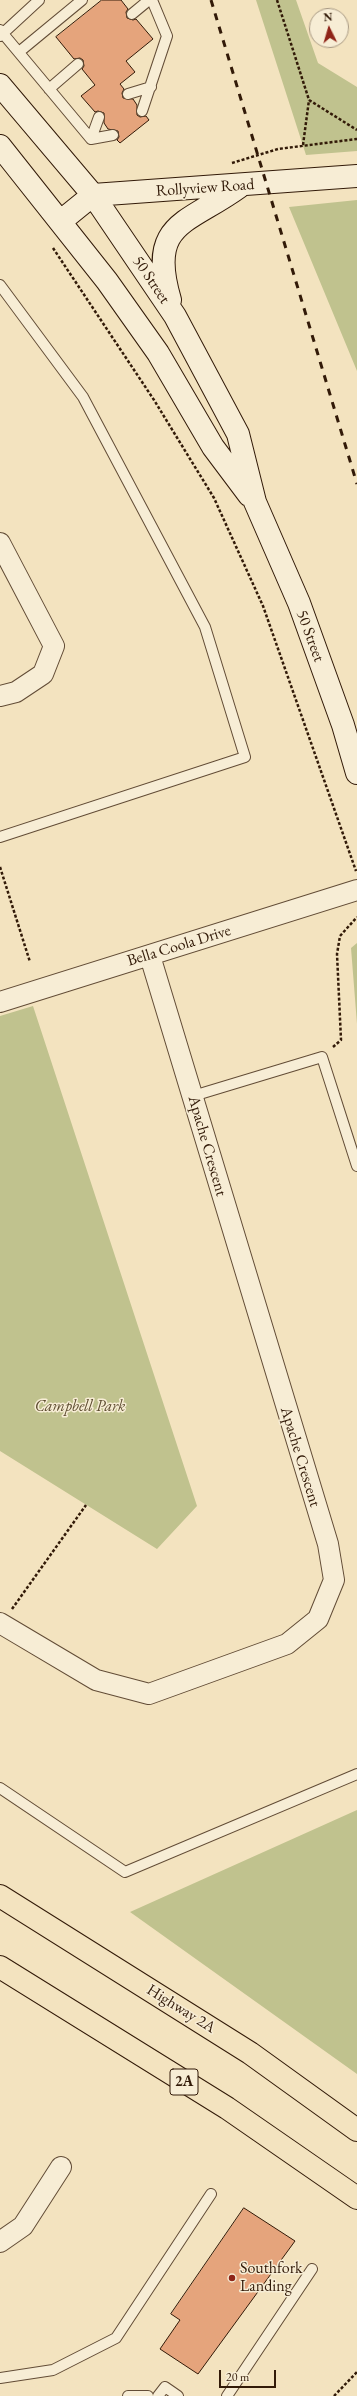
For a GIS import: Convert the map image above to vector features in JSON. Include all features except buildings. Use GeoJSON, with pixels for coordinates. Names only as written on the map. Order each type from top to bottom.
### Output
{"type":"FeatureCollection","features":[{"type":"Feature","properties":{"kind":"main road","name":"50 Street"},"geometry":{"type":"LineString","coordinates":[[0,85],[93,196],[175,316],[238,434],[255,502],[299,603],[342,725],[357,773]]}},
{"type":"Feature","properties":{"kind":"main road","name":"50 Street"},"geometry":{"type":"LineString","coordinates":[[0,146],[61,221],[107,281],[158,353],[213,448],[255,502]]}},
{"type":"Feature","properties":{"kind":"main road","name":"Rollyview Road"},"geometry":{"type":"LineString","coordinates":[[93,196],[357,176]]}},
{"type":"Feature","properties":{"kind":"main road"},"geometry":{"type":"LineString","coordinates":[[175,316],[162,268],[163,255],[173,232],[185,220],[220,201],[240,186]]}},
{"type":"Feature","properties":{"kind":"main road"},"geometry":{"type":"LineString","coordinates":[[61,221],[93,196]]}},
{"type":"Feature","properties":{"kind":"main road","name":"Highway 2A"},"geometry":{"type":"LineString","coordinates":[[0,1896],[250,2052],[357,2130]]}},
{"type":"Feature","properties":{"kind":"main road","name":"2A"},"geometry":{"type":"LineString","coordinates":[[0,1967],[226,2108],[351,2193]]}},
{"type":"Feature","properties":{"kind":"main road"},"geometry":{"type":"LineString","coordinates":[[351,2193],[357,2209]]}},
{"type":"Feature","properties":{"kind":"street"},"geometry":{"type":"LineString","coordinates":[[0,543],[54,646],[43,674],[16,692],[0,696]]}},
{"type":"Feature","properties":{"kind":"street","name":"Bella Coola Drive"},"geometry":{"type":"LineString","coordinates":[[0,1002],[357,890]]}},
{"type":"Feature","properties":{"kind":"street","name":"Apache Crescent"},"geometry":{"type":"LineString","coordinates":[[0,1624],[96,1680],[149,1694],[287,1644],[318,1619],[334,1580],[328,1544],[244,1272],[193,1096],[150,956]]}},
{"type":"Feature","properties":{"kind":"street"},"geometry":{"type":"LineString","coordinates":[[0,2242],[23,2226],[62,2168]]}},
{"type":"Feature","properties":{"kind":"lane"},"geometry":{"type":"LineString","coordinates":[[39,0],[1,33],[91,139]]}},
{"type":"Feature","properties":{"kind":"lane"},"geometry":{"type":"LineString","coordinates":[[18,52],[82,0]]}},
{"type":"Feature","properties":{"kind":"lane"},"geometry":{"type":"LineString","coordinates":[[132,14],[149,0]]}},
{"type":"Feature","properties":{"kind":"lane"},"geometry":{"type":"LineString","coordinates":[[142,111],[167,36],[152,0]]}},
{"type":"Feature","properties":{"kind":"lane"},"geometry":{"type":"LineString","coordinates":[[49,89],[78,64]]}},
{"type":"Feature","properties":{"kind":"lane"},"geometry":{"type":"LineString","coordinates":[[128,94],[151,87]]}},
{"type":"Feature","properties":{"kind":"lane"},"geometry":{"type":"LineString","coordinates":[[91,139],[99,117]]}},
{"type":"Feature","properties":{"kind":"lane"},"geometry":{"type":"LineString","coordinates":[[91,139],[113,135]]}},
{"type":"Feature","properties":{"kind":"lane"},"geometry":{"type":"LineString","coordinates":[[0,285],[84,397],[205,627],[245,757],[0,837]]}},
{"type":"Feature","properties":{"kind":"lane"},"geometry":{"type":"LineString","coordinates":[[193,1096],[322,1057],[357,1166]]}},
{"type":"Feature","properties":{"kind":"lane"},"geometry":{"type":"LineString","coordinates":[[0,1788],[125,1872],[357,1774]]}},
{"type":"Feature","properties":{"kind":"lane"},"geometry":{"type":"LineString","coordinates":[[0,2378],[53,2370],[116,2338],[211,2194]]}},
{"type":"Feature","properties":{"kind":"lane"},"geometry":{"type":"LineString","coordinates":[[227,2396],[312,2269]]}},
{"type":"Feature","properties":{"kind":"lane"},"geometry":{"type":"LineString","coordinates":[[158,2396],[165,2387],[178,2396]]}},
{"type":"Feature","properties":{"kind":"lane"},"geometry":{"type":"LineString","coordinates":[[128,2396],[148,2396]]}},
{"type":"Feature","properties":{"kind":"path"},"geometry":{"type":"LineString","coordinates":[[277,0],[309,100],[303,146]]}},
{"type":"Feature","properties":{"kind":"path"},"geometry":{"type":"LineString","coordinates":[[309,100],[357,130]]}},
{"type":"Feature","properties":{"kind":"path"},"geometry":{"type":"LineString","coordinates":[[225,164],[260,156],[278,148],[357,139]]}},
{"type":"Feature","properties":{"kind":"path"},"geometry":{"type":"LineString","coordinates":[[51,245],[154,400],[214,498],[263,606],[357,873]]}},
{"type":"Feature","properties":{"kind":"path"},"geometry":{"type":"LineString","coordinates":[[0,867],[30,962]]}},
{"type":"Feature","properties":{"kind":"path"},"geometry":{"type":"LineString","coordinates":[[322,1057],[342,1040],[337,954],[340,936],[357,917]]}},
{"type":"Feature","properties":{"kind":"path"},"geometry":{"type":"LineString","coordinates":[[0,1624],[86,1505]]}},
{"type":"Feature","properties":{"kind":"path"},"geometry":{"type":"LineString","coordinates":[[334,2396],[357,2372]]}},
{"type":"Feature","properties":{"kind":"green space"},"geometry":{"type":"Polygon","coordinates":[[[256,0],[296,0],[309,37],[309,48],[313,48],[318,63],[357,87],[357,151],[306,155],[256,0]]]}},
{"type":"Feature","properties":{"kind":"green space"},"geometry":{"type":"Polygon","coordinates":[[[357,200],[357,371],[289,207],[357,200]]]}},
{"type":"Feature","properties":{"kind":"green space"},"geometry":{"type":"Polygon","coordinates":[[[357,943],[357,1024],[351,948],[357,943]]]}},
{"type":"Feature","properties":{"kind":"green space","name":"Campbell Park"},"geometry":{"type":"Polygon","coordinates":[[[33,1006],[197,1506],[157,1549],[0,1451],[0,1016],[33,1006]]]}},
{"type":"Feature","properties":{"kind":"green space"},"geometry":{"type":"Polygon","coordinates":[[[357,1810],[357,2074],[130,1912],[357,1810]]]}},
{"type":"Feature","properties":{"kind":"railway"},"geometry":{"type":"LineString","coordinates":[[211,0],[357,484]]}},
{"type":"Feature","properties":{"kind":"place","name":"Southfork Landing"},"geometry":{"type":"Point","coordinates":[232,2278]}}]}
